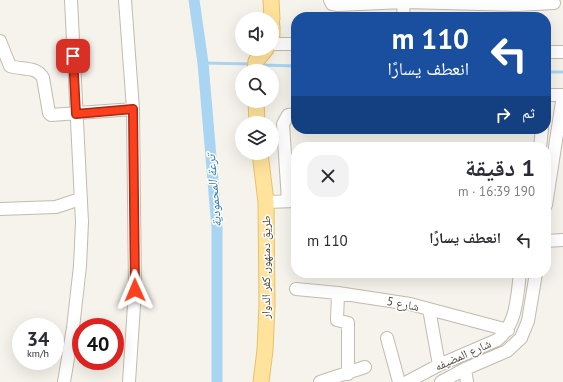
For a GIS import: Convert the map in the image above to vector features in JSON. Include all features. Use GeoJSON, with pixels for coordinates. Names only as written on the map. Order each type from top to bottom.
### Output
{"type":"FeatureCollection","features":[{"type":"Feature","properties":{"kind":"main road"},"geometry":{"type":"LineString","coordinates":[[271,0],[272,12]]}},
{"type":"Feature","properties":{"kind":"main road","name":"طريق دمنهور, كفر الدوار"},"geometry":{"type":"LineString","coordinates":[[261,160],[266,202],[267,305],[265,350],[261,382]]}},
{"type":"Feature","properties":{"kind":"street"},"geometry":{"type":"LineString","coordinates":[[64,382],[73,328],[80,266],[82,222],[71,0]]}},
{"type":"Feature","properties":{"kind":"street"},"geometry":{"type":"LineString","coordinates":[[125,0],[133,109],[135,290],[129,382]]}},
{"type":"Feature","properties":{"kind":"street"},"geometry":{"type":"LineString","coordinates":[[330,0],[332,4],[338,5],[404,1],[516,7],[554,3]]}},
{"type":"Feature","properties":{"kind":"street"},"geometry":{"type":"LineString","coordinates":[[403,12],[404,1]]}},
{"type":"Feature","properties":{"kind":"street"},"geometry":{"type":"LineString","coordinates":[[0,41],[10,66],[36,70],[40,73],[43,78],[49,113],[51,115],[133,109]]}},
{"type":"Feature","properties":{"kind":"street"},"geometry":{"type":"LineString","coordinates":[[279,44],[291,44]]}},
{"type":"Feature","properties":{"kind":"street"},"geometry":{"type":"LineString","coordinates":[[551,52],[563,52]]}},
{"type":"Feature","properties":{"kind":"street"},"geometry":{"type":"LineString","coordinates":[[551,97],[563,95],[551,173]]}},
{"type":"Feature","properties":{"kind":"street"},"geometry":{"type":"LineString","coordinates":[[291,115],[288,116],[283,124],[291,192]]}},
{"type":"Feature","properties":{"kind":"street"},"geometry":{"type":"LineString","coordinates":[[0,210],[56,207],[80,200]]}},
{"type":"Feature","properties":{"kind":"street"},"geometry":{"type":"LineString","coordinates":[[266,202],[291,201]]}},
{"type":"Feature","properties":{"kind":"street"},"geometry":{"type":"LineString","coordinates":[[551,241],[563,240]]}},
{"type":"Feature","properties":{"kind":"street"},"geometry":{"type":"LineString","coordinates":[[508,330],[512,322],[519,278]]}},
{"type":"Feature","properties":{"kind":"street","name":"شارع المضيفه"},"geometry":{"type":"LineString","coordinates":[[441,382],[465,369],[507,351],[521,338],[528,321],[535,278]]}},
{"type":"Feature","properties":{"kind":"street","name":"شارع 5"},"geometry":{"type":"LineString","coordinates":[[296,289],[338,293],[410,304],[508,330]]}},
{"type":"Feature","properties":{"kind":"street"},"geometry":{"type":"LineString","coordinates":[[338,293],[337,320],[348,323],[344,377]]}},
{"type":"Feature","properties":{"kind":"street"},"geometry":{"type":"LineString","coordinates":[[429,309],[439,365]]}},
{"type":"Feature","properties":{"kind":"street","name":"شارع المضيفه"},"geometry":{"type":"LineString","coordinates":[[407,382],[439,365],[497,340],[508,330]]}},
{"type":"Feature","properties":{"kind":"street"},"geometry":{"type":"LineString","coordinates":[[387,338],[399,382]]}},
{"type":"Feature","properties":{"kind":"street"},"geometry":{"type":"LineString","coordinates":[[320,382],[344,377],[365,368]]}},
{"type":"Feature","properties":{"kind":"street"},"geometry":{"type":"LineString","coordinates":[[465,369],[467,382]]}},
{"type":"Feature","properties":{"kind":"waterway","name":"ترعة المحمودية"},"geometry":{"type":"LineString","coordinates":[[194,0],[203,63],[217,228],[217,382]]}},
{"type":"Feature","properties":{"kind":"waterway"},"geometry":{"type":"LineString","coordinates":[[203,63],[251,64]]}},
{"type":"Feature","properties":{"kind":"waterway"},"geometry":{"type":"LineString","coordinates":[[279,66],[291,66]]}},
{"type":"Feature","properties":{"kind":"waterway"},"geometry":{"type":"LineString","coordinates":[[551,72],[563,72]]}},
{"type":"Feature","properties":{"kind":"route"},"geometry":{"type":"LineString","coordinates":[[73,56],[76,114],[133,109],[135,290]]}}]}
